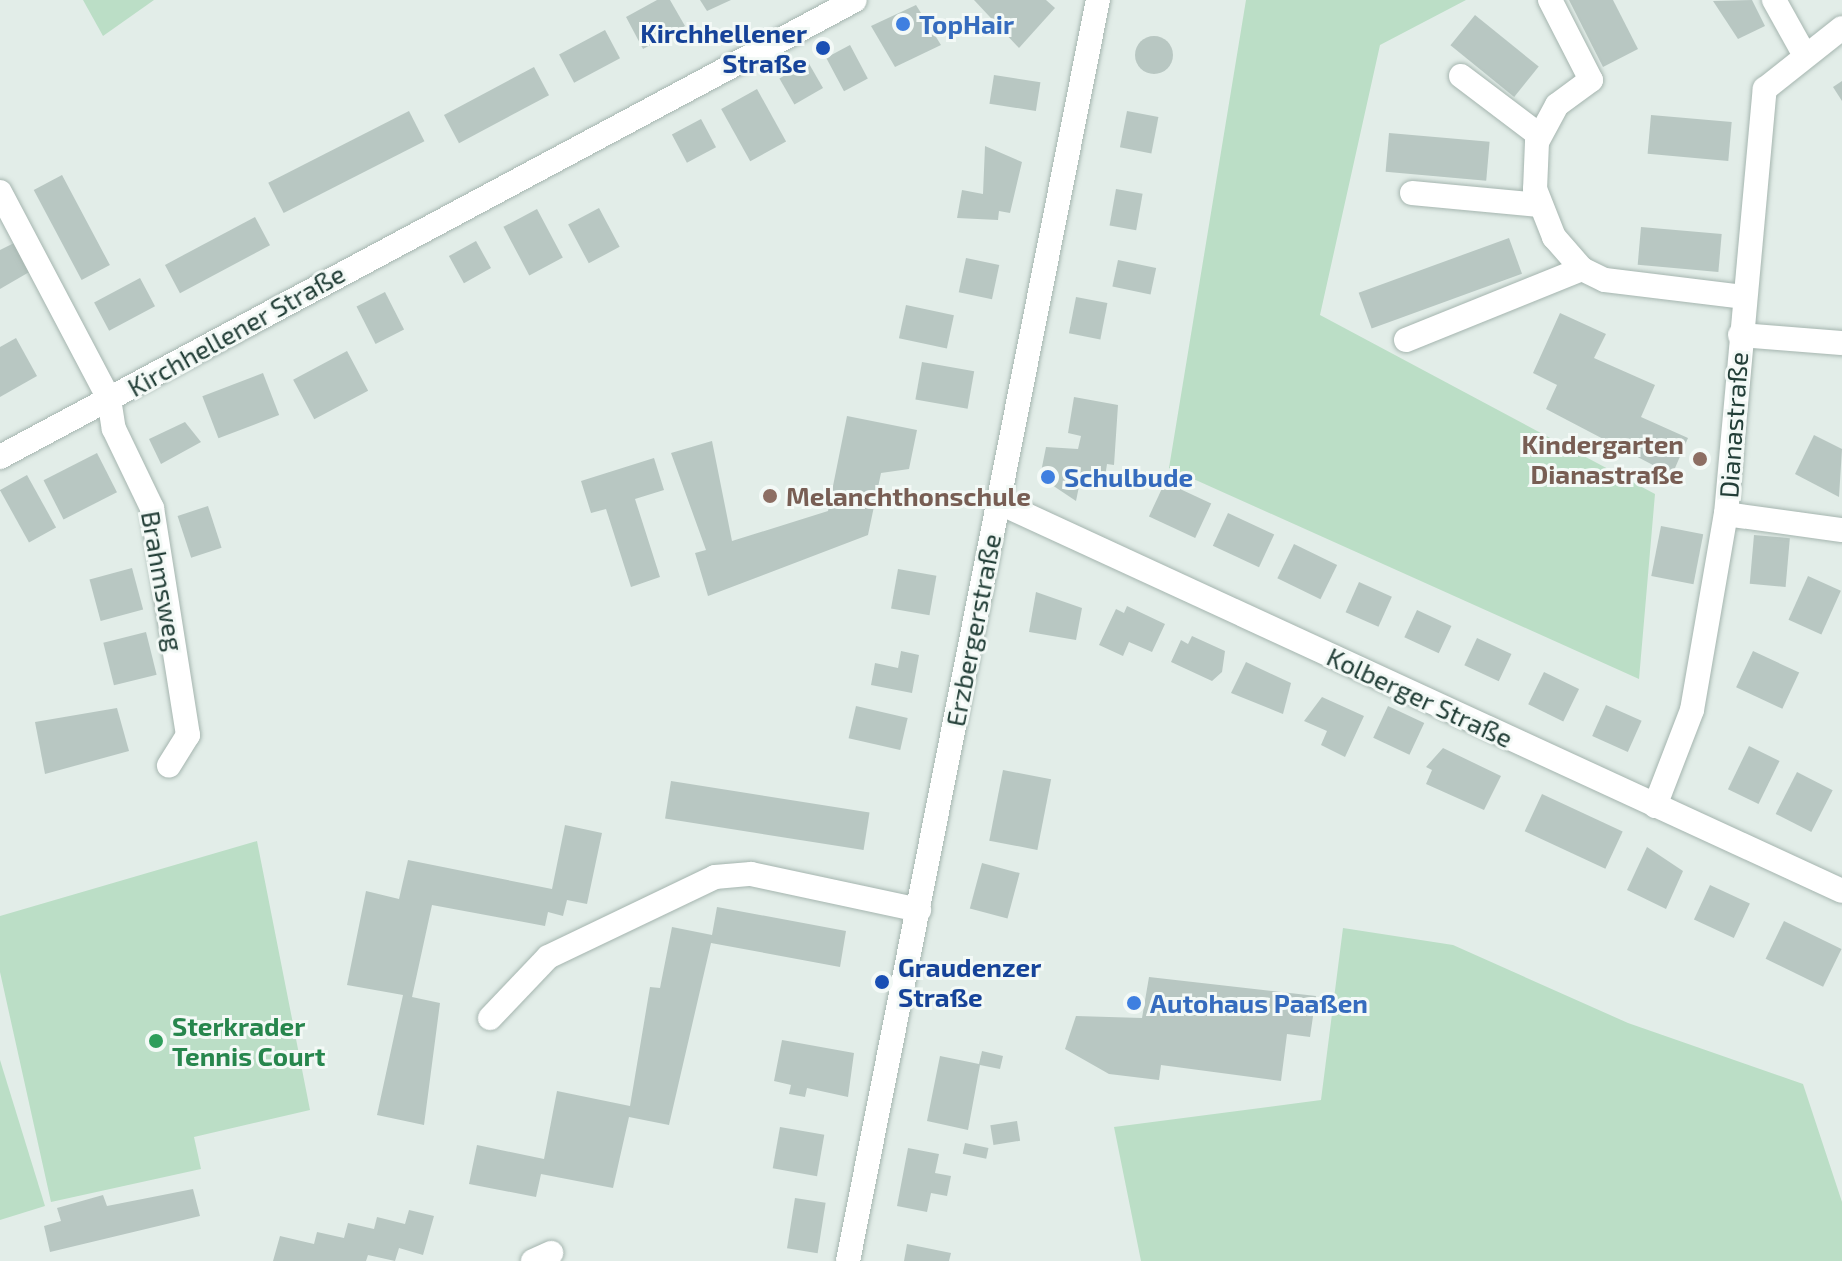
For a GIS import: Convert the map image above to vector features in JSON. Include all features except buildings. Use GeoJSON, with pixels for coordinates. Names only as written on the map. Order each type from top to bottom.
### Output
{"type":"FeatureCollection","features":[{"type":"Feature","properties":{"kind":"street","name":"Kirchhellener Straße"},"geometry":{"type":"LineString","coordinates":[[0,457],[855,0]]}},
{"type":"Feature","properties":{"kind":"street","name":"Erzbergerstraße"},"geometry":{"type":"LineString","coordinates":[[848,1261],[1098,0]]}},
{"type":"Feature","properties":{"kind":"street"},"geometry":{"type":"LineString","coordinates":[[1550,0],[1591,80],[1557,105],[1539,135],[1533,170],[1539,205],[1554,237],[1582,269],[1630,285],[1743,297]]}},
{"type":"Feature","properties":{"kind":"street"},"geometry":{"type":"LineString","coordinates":[[1774,0],[1804,54]]}},
{"type":"Feature","properties":{"kind":"street","name":"Dianastraße"},"geometry":{"type":"LineString","coordinates":[[1655,806],[1692,710],[1726,514],[1743,297],[1765,89],[1804,54],[1842,28]]}},
{"type":"Feature","properties":{"kind":"street"},"geometry":{"type":"LineString","coordinates":[[1461,76],[1539,135]]}},
{"type":"Feature","properties":{"kind":"street","name":"Brahmsweg"},"geometry":{"type":"LineString","coordinates":[[0,192],[109,399],[157,527],[188,735],[169,765]]}},
{"type":"Feature","properties":{"kind":"street"},"geometry":{"type":"LineString","coordinates":[[1412,193],[1539,205]]}},
{"type":"Feature","properties":{"kind":"street"},"geometry":{"type":"LineString","coordinates":[[1406,340],[1582,269]]}},
{"type":"Feature","properties":{"kind":"street"},"geometry":{"type":"LineString","coordinates":[[1740,335],[1842,343]]}},
{"type":"Feature","properties":{"kind":"street","name":"Kolberger Straße"},"geometry":{"type":"LineString","coordinates":[[998,502],[1842,891]]}},
{"type":"Feature","properties":{"kind":"street"},"geometry":{"type":"LineString","coordinates":[[1726,514],[1842,530]]}},
{"type":"Feature","properties":{"kind":"street"},"geometry":{"type":"LineString","coordinates":[[490,1018],[548,957],[715,877],[751,874],[919,910]]}},
{"type":"Feature","properties":{"kind":"green space"},"geometry":{"type":"Polygon","coordinates":[[[83,0],[154,0],[103,36],[83,0]]]}},
{"type":"Feature","properties":{"kind":"green space"},"geometry":{"type":"Polygon","coordinates":[[[1246,0],[1466,0],[1380,45],[1320,315],[1655,494],[1639,679],[1169,468],[1246,0]]]}},
{"type":"Feature","properties":{"kind":"green space","name":"Sterkrader Tennis Court"},"geometry":{"type":"Polygon","coordinates":[[[257,841],[310,1110],[194,1137],[201,1169],[51,1202],[0,972],[0,916],[257,841]]]}},
{"type":"Feature","properties":{"kind":"green space"},"geometry":{"type":"Polygon","coordinates":[[[1343,928],[1453,945],[1628,1023],[1803,1084],[1842,1202],[1842,1261],[1141,1261],[1114,1127],[1321,1100],[1343,928]]]}},
{"type":"Feature","properties":{"kind":"green space"},"geometry":{"type":"Polygon","coordinates":[[[0,1060],[45,1206],[0,1220],[0,1060]]]}},
{"type":"Feature","properties":{"kind":"place","name":"TopHair"},"geometry":{"type":"Point","coordinates":[903,24]}},
{"type":"Feature","properties":{"kind":"place","name":"Kirchhellener Straße"},"geometry":{"type":"Point","coordinates":[823,48]}},
{"type":"Feature","properties":{"kind":"place","name":"Kindergarten Dianastraße"},"geometry":{"type":"Point","coordinates":[1700,459]}},
{"type":"Feature","properties":{"kind":"place","name":"Schulbude"},"geometry":{"type":"Point","coordinates":[1048,477]}},
{"type":"Feature","properties":{"kind":"place","name":"Melanchthonschule"},"geometry":{"type":"Point","coordinates":[770,496]}},
{"type":"Feature","properties":{"kind":"place","name":"Graudenzer Straße"},"geometry":{"type":"Point","coordinates":[882,982]}},
{"type":"Feature","properties":{"kind":"place","name":"Autohaus Paaßen"},"geometry":{"type":"Point","coordinates":[1134,1003]}},
{"type":"Feature","properties":{"kind":"place","name":"Sterkrader Tennis Court"},"geometry":{"type":"Point","coordinates":[156,1041]}}]}
